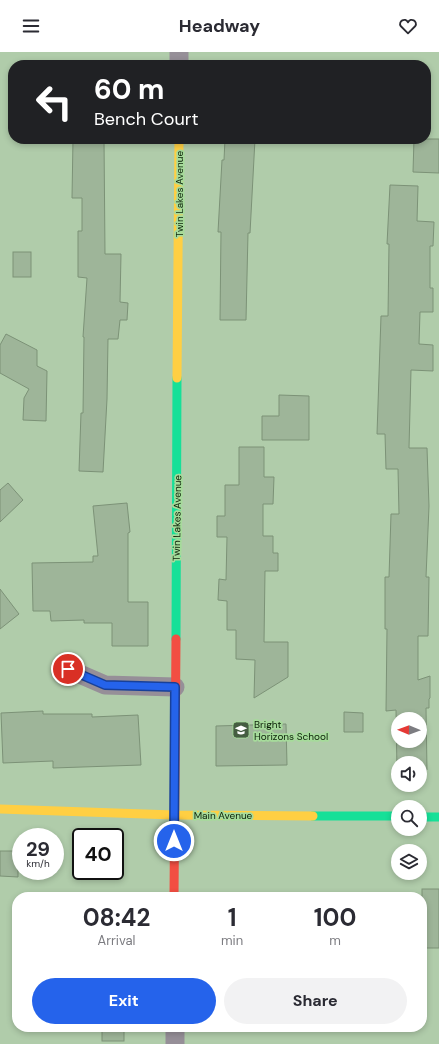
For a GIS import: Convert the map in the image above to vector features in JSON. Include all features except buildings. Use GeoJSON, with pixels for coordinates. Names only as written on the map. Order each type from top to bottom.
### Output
{"type":"FeatureCollection","features":[{"type":"Feature","properties":{"kind":"street","name":"Twin Lakes Avenue"},"geometry":{"type":"LineString","coordinates":[[174,892],[179,144]]}},
{"type":"Feature","properties":{"kind":"street"},"geometry":{"type":"LineString","coordinates":[[68,669],[105,685],[175,687]]}},
{"type":"Feature","properties":{"kind":"street","name":"Main Avenue"},"geometry":{"type":"LineString","coordinates":[[0,809],[174,815],[391,816]]}},
{"type":"Feature","properties":{"kind":"street"},"geometry":{"type":"LineString","coordinates":[[427,817],[439,817]]}},
{"type":"Feature","properties":{"kind":"street"},"geometry":{"type":"LineString","coordinates":[[175,1032],[175,1044]]}},
{"type":"Feature","properties":{"kind":"traffic: fast"},"geometry":{"type":"LineString","coordinates":[[176,639],[177,378]]}},
{"type":"Feature","properties":{"kind":"traffic: fast"},"geometry":{"type":"LineString","coordinates":[[313,816],[391,816]]}},
{"type":"Feature","properties":{"kind":"traffic: fast"},"geometry":{"type":"LineString","coordinates":[[427,817],[439,817]]}},
{"type":"Feature","properties":{"kind":"traffic: slow"},"geometry":{"type":"LineString","coordinates":[[177,378],[179,144]]}},
{"type":"Feature","properties":{"kind":"traffic: slow"},"geometry":{"type":"LineString","coordinates":[[0,809],[174,815],[313,816]]}},
{"type":"Feature","properties":{"kind":"traffic: jam"},"geometry":{"type":"LineString","coordinates":[[174,892],[176,639]]}},
{"type":"Feature","properties":{"kind":"place","name":"Bright Horizons School"},"geometry":{"type":"Point","coordinates":[241,730]}},
{"type":"Feature","properties":{"kind":"route"},"geometry":{"type":"LineString","coordinates":[[68,669],[105,685],[175,687],[174,841]]}}]}
